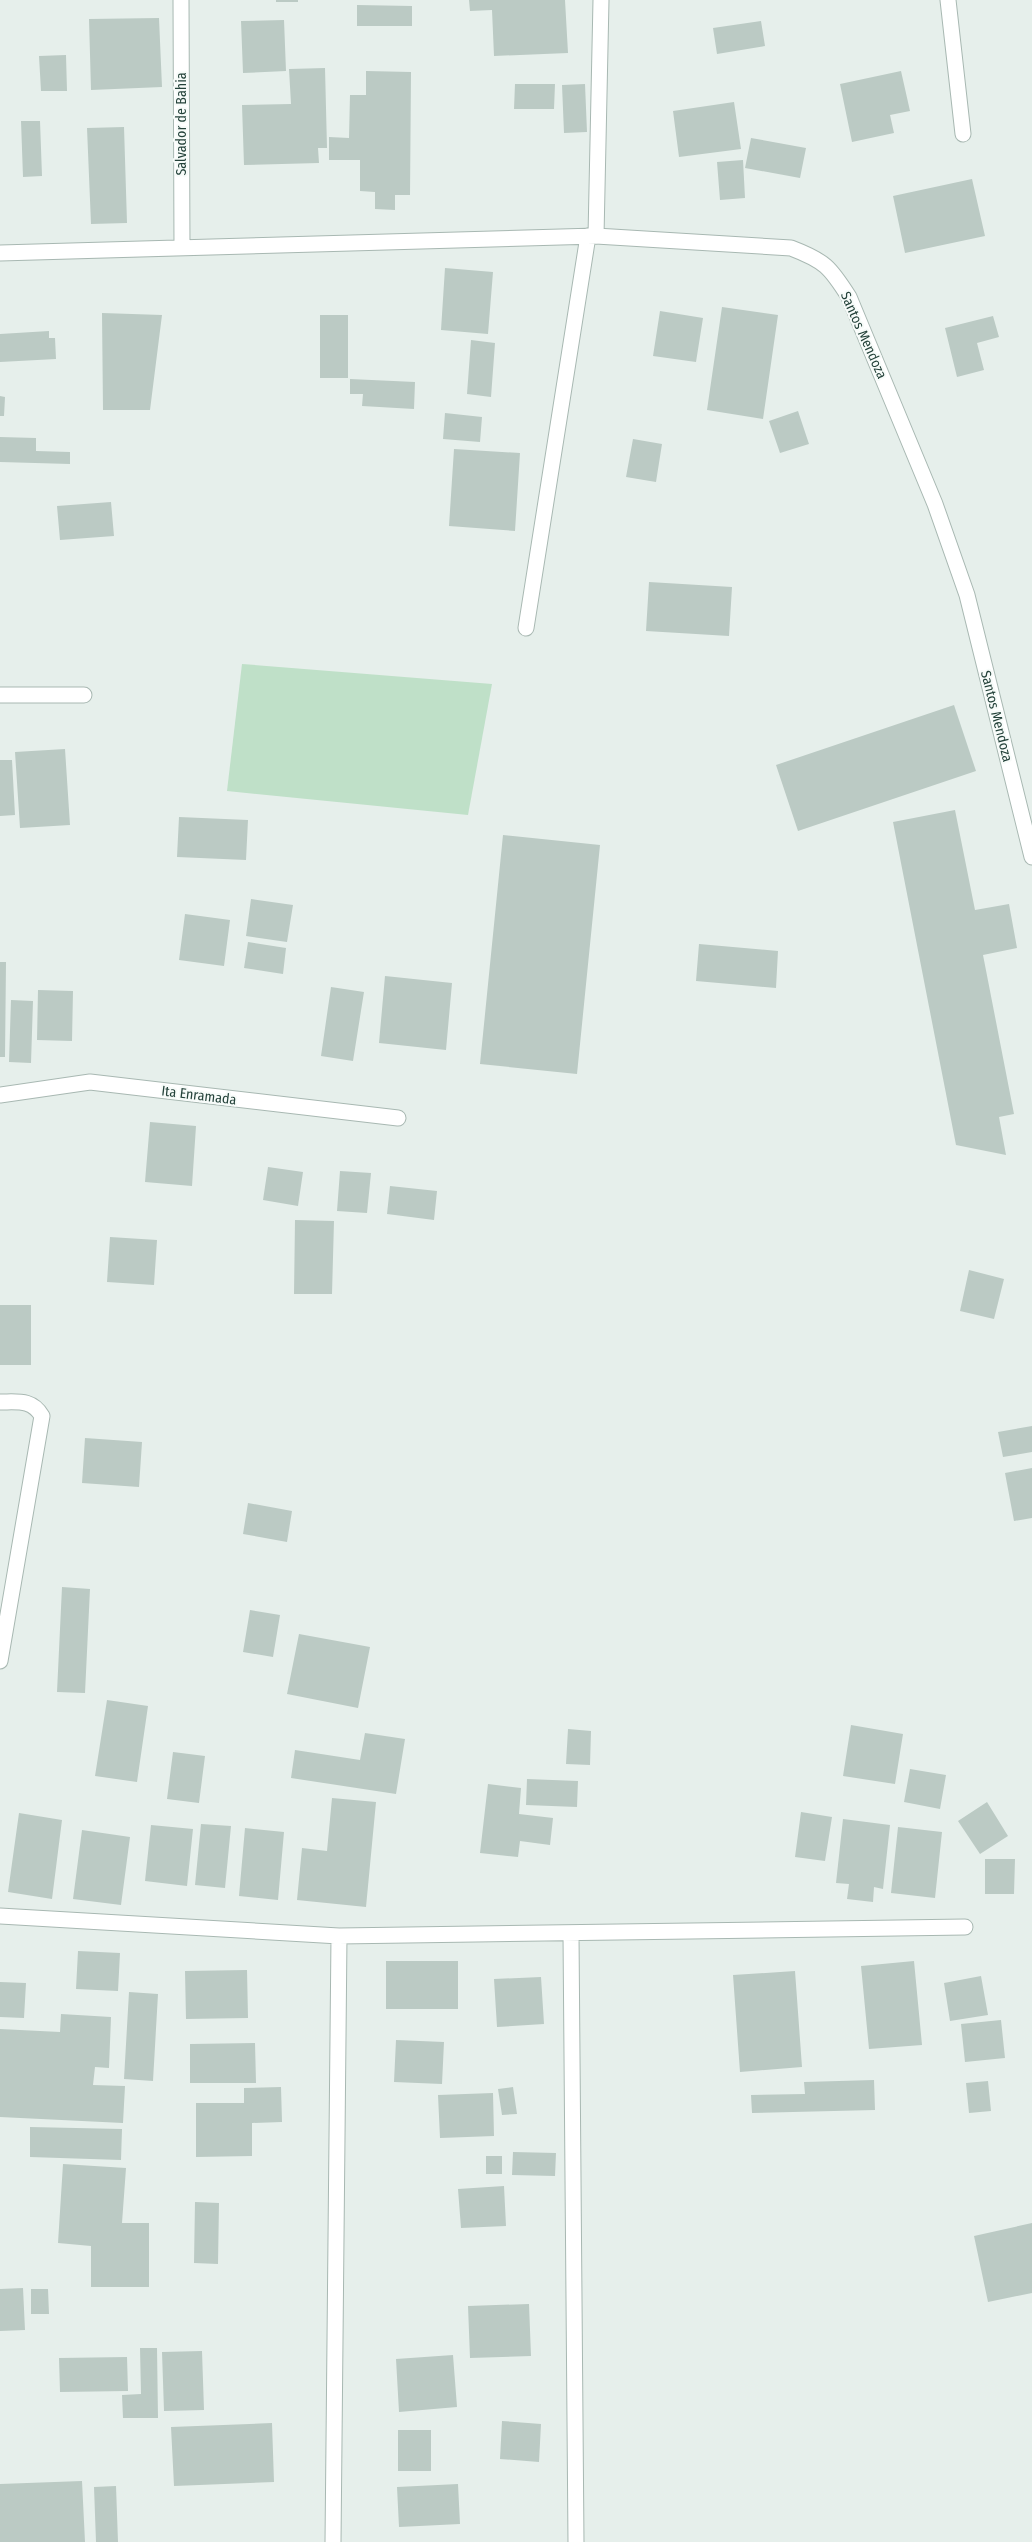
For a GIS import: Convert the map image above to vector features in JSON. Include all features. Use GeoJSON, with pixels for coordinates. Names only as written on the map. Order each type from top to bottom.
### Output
{"type":"FeatureCollection","features":[{"type":"Feature","properties":{"kind":"street","name":"Salvador de Bahia"},"geometry":{"type":"LineString","coordinates":[[181,0],[182,248]]}},
{"type":"Feature","properties":{"kind":"street"},"geometry":{"type":"LineString","coordinates":[[526,628],[592,236],[601,0]]}},
{"type":"Feature","properties":{"kind":"street"},"geometry":{"type":"LineString","coordinates":[[948,0],[963,134]]}},
{"type":"Feature","properties":{"kind":"street","name":"Santos Mendoza"},"geometry":{"type":"LineString","coordinates":[[0,253],[592,236],[791,248],[818,258],[835,274],[849,297],[935,504],[967,595],[1032,853]]}},
{"type":"Feature","properties":{"kind":"street"},"geometry":{"type":"LineString","coordinates":[[0,695],[84,694]]}},
{"type":"Feature","properties":{"kind":"street","name":"Ita Enramada"},"geometry":{"type":"LineString","coordinates":[[0,1095],[90,1082],[398,1118]]}},
{"type":"Feature","properties":{"kind":"street"},"geometry":{"type":"LineString","coordinates":[[0,1402],[28,1402],[37,1407],[42,1416],[0,1661]]}},
{"type":"Feature","properties":{"kind":"street"},"geometry":{"type":"LineString","coordinates":[[0,1916],[339,1936],[965,1927]]}},
{"type":"Feature","properties":{"kind":"street"},"geometry":{"type":"LineString","coordinates":[[571,1934],[576,2542]]}},
{"type":"Feature","properties":{"kind":"street"},"geometry":{"type":"LineString","coordinates":[[333,2542],[339,1936]]}},
{"type":"Feature","properties":{"kind":"green space"},"geometry":{"type":"Polygon","coordinates":[[[242,664],[492,684],[468,815],[227,791],[242,664]]]}},
{"type":"Feature","properties":{"kind":"building"},"geometry":{"type":"Polygon","coordinates":[[[276,0],[298,0],[298,2],[276,2],[276,0]]]}},
{"type":"Feature","properties":{"kind":"building"},"geometry":{"type":"Polygon","coordinates":[[[469,0],[565,0],[568,53],[494,56],[492,10],[470,11],[469,0]]]}},
{"type":"Feature","properties":{"kind":"building"},"geometry":{"type":"Polygon","coordinates":[[[357,5],[412,6],[412,26],[357,26],[357,5]]]}},
{"type":"Feature","properties":{"kind":"building"},"geometry":{"type":"Polygon","coordinates":[[[159,18],[162,87],[91,90],[89,19],[159,18]]]}},
{"type":"Feature","properties":{"kind":"building"},"geometry":{"type":"Polygon","coordinates":[[[284,20],[286,71],[243,73],[241,21],[284,20]]]}},
{"type":"Feature","properties":{"kind":"building"},"geometry":{"type":"Polygon","coordinates":[[[761,21],[765,46],[717,54],[713,28],[761,21]]]}},
{"type":"Feature","properties":{"kind":"building"},"geometry":{"type":"Polygon","coordinates":[[[66,55],[67,91],[41,91],[39,56],[66,55]]]}},
{"type":"Feature","properties":{"kind":"building"},"geometry":{"type":"Polygon","coordinates":[[[325,68],[327,148],[318,148],[319,163],[244,165],[242,105],[291,104],[289,69],[325,68]]]}},
{"type":"Feature","properties":{"kind":"building"},"geometry":{"type":"Polygon","coordinates":[[[366,71],[411,72],[410,195],[395,195],[395,210],[375,209],[375,192],[360,191],[360,160],[329,160],[329,137],[349,138],[350,95],[366,95],[366,71]]]}},
{"type":"Feature","properties":{"kind":"building"},"geometry":{"type":"Polygon","coordinates":[[[901,71],[910,111],[890,115],[894,133],[852,142],[840,84],[901,71]]]}},
{"type":"Feature","properties":{"kind":"building"},"geometry":{"type":"Polygon","coordinates":[[[515,84],[555,84],[554,109],[514,109],[515,84]]]}},
{"type":"Feature","properties":{"kind":"building"},"geometry":{"type":"Polygon","coordinates":[[[585,84],[587,132],[564,133],[562,85],[585,84]]]}},
{"type":"Feature","properties":{"kind":"building"},"geometry":{"type":"Polygon","coordinates":[[[734,102],[741,149],[679,157],[673,111],[734,102]]]}},
{"type":"Feature","properties":{"kind":"building"},"geometry":{"type":"Polygon","coordinates":[[[21,121],[40,121],[42,176],[23,177],[21,121]]]}},
{"type":"Feature","properties":{"kind":"building"},"geometry":{"type":"Polygon","coordinates":[[[124,127],[127,223],[91,224],[87,128],[124,127]]]}},
{"type":"Feature","properties":{"kind":"building"},"geometry":{"type":"Polygon","coordinates":[[[751,138],[806,148],[800,178],[745,168],[751,138]]]}},
{"type":"Feature","properties":{"kind":"building"},"geometry":{"type":"Polygon","coordinates":[[[743,160],[745,198],[720,200],[717,162],[743,160]]]}},
{"type":"Feature","properties":{"kind":"building"},"geometry":{"type":"Polygon","coordinates":[[[972,179],[985,236],[905,253],[893,196],[972,179]]]}},
{"type":"Feature","properties":{"kind":"building"},"geometry":{"type":"Polygon","coordinates":[[[445,268],[493,272],[488,334],[441,330],[445,268]]]}},
{"type":"Feature","properties":{"kind":"building"},"geometry":{"type":"Polygon","coordinates":[[[722,307],[778,315],[763,419],[707,410],[722,307]]]}},
{"type":"Feature","properties":{"kind":"building"},"geometry":{"type":"Polygon","coordinates":[[[660,311],[703,318],[696,362],[653,356],[660,311]]]}},
{"type":"Feature","properties":{"kind":"building"},"geometry":{"type":"Polygon","coordinates":[[[102,313],[162,315],[150,410],[103,410],[102,313]]]}},
{"type":"Feature","properties":{"kind":"building"},"geometry":{"type":"Polygon","coordinates":[[[320,315],[348,315],[348,378],[320,378],[320,315]]]}},
{"type":"Feature","properties":{"kind":"building"},"geometry":{"type":"Polygon","coordinates":[[[993,316],[999,337],[977,343],[984,370],[957,377],[945,328],[993,316]]]}},
{"type":"Feature","properties":{"kind":"building"},"geometry":{"type":"Polygon","coordinates":[[[49,331],[49,338],[55,338],[56,359],[0,362],[0,334],[49,331]]]}},
{"type":"Feature","properties":{"kind":"building"},"geometry":{"type":"Polygon","coordinates":[[[471,340],[495,343],[491,397],[467,394],[471,340]]]}},
{"type":"Feature","properties":{"kind":"building"},"geometry":{"type":"Polygon","coordinates":[[[350,379],[415,382],[414,409],[362,406],[363,394],[350,394],[350,379]]]}},
{"type":"Feature","properties":{"kind":"building"},"geometry":{"type":"Polygon","coordinates":[[[0,396],[5,397],[4,416],[0,416],[0,396]]]}},
{"type":"Feature","properties":{"kind":"building"},"geometry":{"type":"Polygon","coordinates":[[[798,411],[809,444],[780,453],[769,421],[798,411]]]}},
{"type":"Feature","properties":{"kind":"building"},"geometry":{"type":"Polygon","coordinates":[[[445,413],[482,417],[480,442],[443,439],[445,413]]]}},
{"type":"Feature","properties":{"kind":"building"},"geometry":{"type":"Polygon","coordinates":[[[0,437],[36,438],[36,451],[70,452],[70,464],[0,462],[0,437]]]}},
{"type":"Feature","properties":{"kind":"building"},"geometry":{"type":"Polygon","coordinates":[[[633,439],[662,444],[656,482],[626,477],[633,439]]]}},
{"type":"Feature","properties":{"kind":"building"},"geometry":{"type":"Polygon","coordinates":[[[454,449],[520,453],[515,531],[449,526],[454,449]]]}},
{"type":"Feature","properties":{"kind":"building"},"geometry":{"type":"Polygon","coordinates":[[[111,502],[114,536],[60,540],[57,506],[111,502]]]}},
{"type":"Feature","properties":{"kind":"building"},"geometry":{"type":"Polygon","coordinates":[[[649,582],[732,587],[729,636],[646,631],[649,582]]]}},
{"type":"Feature","properties":{"kind":"building"},"geometry":{"type":"Polygon","coordinates":[[[954,705],[976,771],[798,831],[776,765],[954,705]]]}},
{"type":"Feature","properties":{"kind":"building"},"geometry":{"type":"Polygon","coordinates":[[[65,749],[70,825],[20,828],[15,752],[65,749]]]}},
{"type":"Feature","properties":{"kind":"building"},"geometry":{"type":"Polygon","coordinates":[[[0,760],[12,760],[15,815],[0,816],[0,760]]]}},
{"type":"Feature","properties":{"kind":"building"},"geometry":{"type":"Polygon","coordinates":[[[955,810],[975,910],[1009,904],[1017,948],[983,955],[1014,1114],[999,1117],[1006,1155],[956,1145],[893,822],[955,810]]]}},
{"type":"Feature","properties":{"kind":"building"},"geometry":{"type":"Polygon","coordinates":[[[179,817],[248,820],[246,860],[177,857],[179,817]]]}},
{"type":"Feature","properties":{"kind":"building"},"geometry":{"type":"Polygon","coordinates":[[[503,835],[600,845],[577,1074],[480,1064],[503,835]]]}},
{"type":"Feature","properties":{"kind":"building"},"geometry":{"type":"Polygon","coordinates":[[[251,899],[293,905],[287,942],[246,936],[251,899]]]}},
{"type":"Feature","properties":{"kind":"building"},"geometry":{"type":"Polygon","coordinates":[[[185,914],[230,920],[224,966],[179,960],[185,914]]]}},
{"type":"Feature","properties":{"kind":"building"},"geometry":{"type":"Polygon","coordinates":[[[248,942],[286,948],[283,974],[244,968],[248,942]]]}},
{"type":"Feature","properties":{"kind":"building"},"geometry":{"type":"Polygon","coordinates":[[[699,944],[778,951],[776,988],[696,981],[699,944]]]}},
{"type":"Feature","properties":{"kind":"building"},"geometry":{"type":"Polygon","coordinates":[[[0,962],[6,962],[5,1057],[0,1057],[0,962]]]}},
{"type":"Feature","properties":{"kind":"building"},"geometry":{"type":"Polygon","coordinates":[[[385,976],[452,983],[446,1050],[379,1043],[385,976]]]}},
{"type":"Feature","properties":{"kind":"building"},"geometry":{"type":"Polygon","coordinates":[[[331,987],[364,992],[353,1061],[321,1056],[331,987]]]}},
{"type":"Feature","properties":{"kind":"building"},"geometry":{"type":"Polygon","coordinates":[[[38,990],[73,991],[72,1041],[37,1040],[38,990]]]}},
{"type":"Feature","properties":{"kind":"building"},"geometry":{"type":"Polygon","coordinates":[[[11,1000],[33,1001],[31,1063],[9,1062],[11,1000]]]}},
{"type":"Feature","properties":{"kind":"building"},"geometry":{"type":"Polygon","coordinates":[[[150,1122],[196,1126],[192,1186],[145,1182],[150,1122]]]}},
{"type":"Feature","properties":{"kind":"building"},"geometry":{"type":"Polygon","coordinates":[[[268,1167],[303,1172],[298,1206],[263,1200],[268,1167]]]}},
{"type":"Feature","properties":{"kind":"building"},"geometry":{"type":"Polygon","coordinates":[[[340,1171],[371,1173],[367,1213],[337,1211],[340,1171]]]}},
{"type":"Feature","properties":{"kind":"building"},"geometry":{"type":"Polygon","coordinates":[[[390,1186],[437,1191],[434,1220],[387,1214],[390,1186]]]}},
{"type":"Feature","properties":{"kind":"building"},"geometry":{"type":"Polygon","coordinates":[[[295,1220],[334,1221],[332,1294],[294,1294],[295,1220]]]}},
{"type":"Feature","properties":{"kind":"building"},"geometry":{"type":"Polygon","coordinates":[[[110,1237],[157,1240],[154,1285],[107,1282],[110,1237]]]}},
{"type":"Feature","properties":{"kind":"building"},"geometry":{"type":"Polygon","coordinates":[[[969,1270],[1004,1279],[994,1319],[960,1311],[969,1270]]]}},
{"type":"Feature","properties":{"kind":"building"},"geometry":{"type":"Polygon","coordinates":[[[0,1305],[31,1305],[31,1365],[0,1365],[0,1305]]]}},
{"type":"Feature","properties":{"kind":"building"},"geometry":{"type":"Polygon","coordinates":[[[1032,1426],[1032,1452],[1003,1457],[998,1432],[1032,1426]]]}},
{"type":"Feature","properties":{"kind":"building"},"geometry":{"type":"Polygon","coordinates":[[[85,1438],[142,1442],[139,1487],[82,1483],[85,1438]]]}},
{"type":"Feature","properties":{"kind":"building"},"geometry":{"type":"Polygon","coordinates":[[[1032,1468],[1032,1518],[1014,1521],[1005,1473],[1032,1468]]]}},
{"type":"Feature","properties":{"kind":"building"},"geometry":{"type":"Polygon","coordinates":[[[248,1503],[292,1511],[287,1542],[243,1534],[248,1503]]]}},
{"type":"Feature","properties":{"kind":"building"},"geometry":{"type":"Polygon","coordinates":[[[62,1587],[90,1589],[85,1693],[57,1692],[62,1587]]]}},
{"type":"Feature","properties":{"kind":"building"},"geometry":{"type":"Polygon","coordinates":[[[250,1610],[280,1615],[273,1657],[243,1652],[250,1610]]]}},
{"type":"Feature","properties":{"kind":"building"},"geometry":{"type":"Polygon","coordinates":[[[299,1634],[370,1647],[358,1708],[287,1694],[299,1634]]]}},
{"type":"Feature","properties":{"kind":"building"},"geometry":{"type":"Polygon","coordinates":[[[107,1700],[148,1706],[137,1782],[95,1776],[107,1700]]]}},
{"type":"Feature","properties":{"kind":"building"},"geometry":{"type":"Polygon","coordinates":[[[851,1725],[903,1734],[895,1784],[843,1776],[851,1725]]]}},
{"type":"Feature","properties":{"kind":"building"},"geometry":{"type":"Polygon","coordinates":[[[568,1729],[591,1731],[590,1765],[566,1764],[568,1729]]]}},
{"type":"Feature","properties":{"kind":"building"},"geometry":{"type":"Polygon","coordinates":[[[365,1733],[405,1739],[396,1794],[291,1778],[295,1750],[360,1760],[365,1733]]]}},
{"type":"Feature","properties":{"kind":"building"},"geometry":{"type":"Polygon","coordinates":[[[173,1752],[205,1756],[199,1803],[167,1799],[173,1752]]]}},
{"type":"Feature","properties":{"kind":"building"},"geometry":{"type":"Polygon","coordinates":[[[910,1769],[946,1775],[940,1809],[904,1802],[910,1769]]]}},
{"type":"Feature","properties":{"kind":"building"},"geometry":{"type":"Polygon","coordinates":[[[527,1779],[578,1781],[577,1807],[526,1805],[527,1779]]]}},
{"type":"Feature","properties":{"kind":"building"},"geometry":{"type":"Polygon","coordinates":[[[488,1784],[521,1788],[519,1814],[553,1818],[550,1845],[520,1841],[518,1857],[480,1853],[488,1784]]]}},
{"type":"Feature","properties":{"kind":"building"},"geometry":{"type":"Polygon","coordinates":[[[332,1798],[376,1802],[366,1907],[297,1900],[302,1848],[327,1851],[332,1798]]]}},
{"type":"Feature","properties":{"kind":"building"},"geometry":{"type":"Polygon","coordinates":[[[987,1802],[1008,1836],[980,1854],[958,1821],[987,1802]]]}},
{"type":"Feature","properties":{"kind":"building"},"geometry":{"type":"Polygon","coordinates":[[[801,1812],[832,1817],[825,1861],[795,1857],[801,1812]]]}},
{"type":"Feature","properties":{"kind":"building"},"geometry":{"type":"Polygon","coordinates":[[[19,1813],[62,1820],[52,1899],[8,1892],[19,1813]]]}},
{"type":"Feature","properties":{"kind":"building"},"geometry":{"type":"Polygon","coordinates":[[[843,1819],[890,1825],[883,1889],[874,1887],[873,1902],[847,1899],[849,1884],[836,1883],[843,1819]]]}},
{"type":"Feature","properties":{"kind":"building"},"geometry":{"type":"Polygon","coordinates":[[[201,1824],[231,1826],[225,1888],[195,1885],[201,1824]]]}},
{"type":"Feature","properties":{"kind":"building"},"geometry":{"type":"Polygon","coordinates":[[[151,1825],[193,1829],[187,1886],[145,1881],[151,1825]]]}},
{"type":"Feature","properties":{"kind":"building"},"geometry":{"type":"Polygon","coordinates":[[[898,1827],[942,1832],[935,1898],[891,1893],[898,1827]]]}},
{"type":"Feature","properties":{"kind":"building"},"geometry":{"type":"Polygon","coordinates":[[[245,1828],[284,1832],[278,1900],[239,1896],[245,1828]]]}},
{"type":"Feature","properties":{"kind":"building"},"geometry":{"type":"Polygon","coordinates":[[[82,1830],[130,1837],[121,1905],[73,1899],[82,1830]]]}},
{"type":"Feature","properties":{"kind":"building"},"geometry":{"type":"Polygon","coordinates":[[[985,1859],[1015,1859],[1014,1894],[985,1894],[985,1859]]]}},
{"type":"Feature","properties":{"kind":"building"},"geometry":{"type":"Polygon","coordinates":[[[78,1951],[120,1953],[118,1991],[76,1989],[78,1951]]]}},
{"type":"Feature","properties":{"kind":"building"},"geometry":{"type":"Polygon","coordinates":[[[386,1961],[458,1961],[458,2009],[386,2009],[386,1961]]]}},
{"type":"Feature","properties":{"kind":"building"},"geometry":{"type":"Polygon","coordinates":[[[914,1961],[922,2045],[869,2049],[861,1966],[914,1961]]]}},
{"type":"Feature","properties":{"kind":"building"},"geometry":{"type":"Polygon","coordinates":[[[247,1970],[248,2018],[186,2019],[185,1971],[247,1970]]]}},
{"type":"Feature","properties":{"kind":"building"},"geometry":{"type":"Polygon","coordinates":[[[795,1971],[802,2067],[740,2072],[733,1975],[795,1971]]]}},
{"type":"Feature","properties":{"kind":"building"},"geometry":{"type":"Polygon","coordinates":[[[981,1976],[988,2015],[950,2021],[944,1983],[981,1976]]]}},
{"type":"Feature","properties":{"kind":"building"},"geometry":{"type":"Polygon","coordinates":[[[541,1977],[544,2024],[497,2027],[494,1979],[541,1977]]]}},
{"type":"Feature","properties":{"kind":"building"},"geometry":{"type":"Polygon","coordinates":[[[0,1982],[26,1983],[24,2018],[0,2017],[0,1982]]]}},
{"type":"Feature","properties":{"kind":"building"},"geometry":{"type":"Polygon","coordinates":[[[129,1992],[158,1994],[153,2081],[124,2079],[129,1992]]]}},
{"type":"Feature","properties":{"kind":"building"},"geometry":{"type":"Polygon","coordinates":[[[61,2014],[111,2017],[109,2068],[95,2067],[93,2085],[125,2086],[123,2123],[0,2117],[0,2029],[60,2032],[61,2014]]]}},
{"type":"Feature","properties":{"kind":"building"},"geometry":{"type":"Polygon","coordinates":[[[1001,2020],[1005,2058],[965,2062],[961,2024],[1001,2020]]]}},
{"type":"Feature","properties":{"kind":"building"},"geometry":{"type":"Polygon","coordinates":[[[396,2040],[444,2042],[442,2084],[394,2082],[396,2040]]]}},
{"type":"Feature","properties":{"kind":"building"},"geometry":{"type":"Polygon","coordinates":[[[255,2043],[256,2083],[190,2083],[190,2044],[255,2043]]]}},
{"type":"Feature","properties":{"kind":"building"},"geometry":{"type":"Polygon","coordinates":[[[874,2080],[875,2110],[752,2113],[751,2095],[805,2094],[804,2082],[874,2080]]]}},
{"type":"Feature","properties":{"kind":"building"},"geometry":{"type":"Polygon","coordinates":[[[988,2081],[991,2111],[969,2113],[966,2083],[988,2081]]]}},
{"type":"Feature","properties":{"kind":"building"},"geometry":{"type":"Polygon","coordinates":[[[281,2087],[282,2122],[252,2123],[252,2156],[196,2157],[196,2103],[244,2103],[244,2088],[281,2087]]]}},
{"type":"Feature","properties":{"kind":"building"},"geometry":{"type":"Polygon","coordinates":[[[513,2087],[517,2114],[502,2115],[498,2089],[513,2087]]]}},
{"type":"Feature","properties":{"kind":"building"},"geometry":{"type":"Polygon","coordinates":[[[493,2093],[494,2136],[440,2138],[438,2095],[493,2093]]]}},
{"type":"Feature","properties":{"kind":"building"},"geometry":{"type":"Polygon","coordinates":[[[30,2127],[122,2129],[121,2160],[30,2157],[30,2127]]]}},
{"type":"Feature","properties":{"kind":"building"},"geometry":{"type":"Polygon","coordinates":[[[513,2152],[556,2153],[555,2176],[512,2175],[513,2152]]]}},
{"type":"Feature","properties":{"kind":"building"},"geometry":{"type":"Polygon","coordinates":[[[486,2156],[502,2156],[502,2174],[486,2174],[486,2156]]]}},
{"type":"Feature","properties":{"kind":"building"},"geometry":{"type":"Polygon","coordinates":[[[63,2164],[126,2168],[122,2223],[149,2223],[149,2287],[91,2287],[91,2246],[58,2243],[63,2164]]]}},
{"type":"Feature","properties":{"kind":"building"},"geometry":{"type":"Polygon","coordinates":[[[504,2186],[506,2226],[461,2228],[458,2189],[504,2186]]]}},
{"type":"Feature","properties":{"kind":"building"},"geometry":{"type":"Polygon","coordinates":[[[195,2202],[219,2203],[218,2264],[194,2263],[195,2202]]]}},
{"type":"Feature","properties":{"kind":"building"},"geometry":{"type":"Polygon","coordinates":[[[1032,2223],[1032,2293],[988,2302],[974,2236],[1032,2223]]]}},
{"type":"Feature","properties":{"kind":"building"},"geometry":{"type":"Polygon","coordinates":[[[23,2288],[25,2330],[0,2331],[0,2289],[23,2288]]]}},
{"type":"Feature","properties":{"kind":"building"},"geometry":{"type":"Polygon","coordinates":[[[31,2289],[48,2289],[49,2314],[31,2314],[31,2289]]]}},
{"type":"Feature","properties":{"kind":"building"},"geometry":{"type":"Polygon","coordinates":[[[529,2304],[531,2356],[470,2358],[468,2306],[529,2304]]]}},
{"type":"Feature","properties":{"kind":"building"},"geometry":{"type":"Polygon","coordinates":[[[140,2348],[157,2348],[158,2418],[123,2418],[122,2395],[141,2394],[140,2348]]]}},
{"type":"Feature","properties":{"kind":"building"},"geometry":{"type":"Polygon","coordinates":[[[202,2351],[204,2410],[164,2411],[162,2352],[202,2351]]]}},
{"type":"Feature","properties":{"kind":"building"},"geometry":{"type":"Polygon","coordinates":[[[453,2355],[457,2407],[399,2412],[396,2359],[453,2355]]]}},
{"type":"Feature","properties":{"kind":"building"},"geometry":{"type":"Polygon","coordinates":[[[127,2357],[128,2391],[60,2392],[59,2358],[127,2357]]]}},
{"type":"Feature","properties":{"kind":"building"},"geometry":{"type":"Polygon","coordinates":[[[502,2421],[541,2424],[539,2462],[500,2459],[502,2421]]]}},
{"type":"Feature","properties":{"kind":"building"},"geometry":{"type":"Polygon","coordinates":[[[272,2423],[274,2482],[174,2486],[171,2427],[272,2423]]]}},
{"type":"Feature","properties":{"kind":"building"},"geometry":{"type":"Polygon","coordinates":[[[398,2430],[431,2430],[431,2471],[398,2471],[398,2430]]]}},
{"type":"Feature","properties":{"kind":"building"},"geometry":{"type":"Polygon","coordinates":[[[82,2481],[85,2542],[0,2542],[0,2484],[82,2481]]]}},
{"type":"Feature","properties":{"kind":"building"},"geometry":{"type":"Polygon","coordinates":[[[458,2484],[460,2524],[399,2527],[397,2487],[458,2484]]]}},
{"type":"Feature","properties":{"kind":"building"},"geometry":{"type":"Polygon","coordinates":[[[116,2486],[118,2542],[96,2542],[94,2487],[116,2486]]]}}]}
